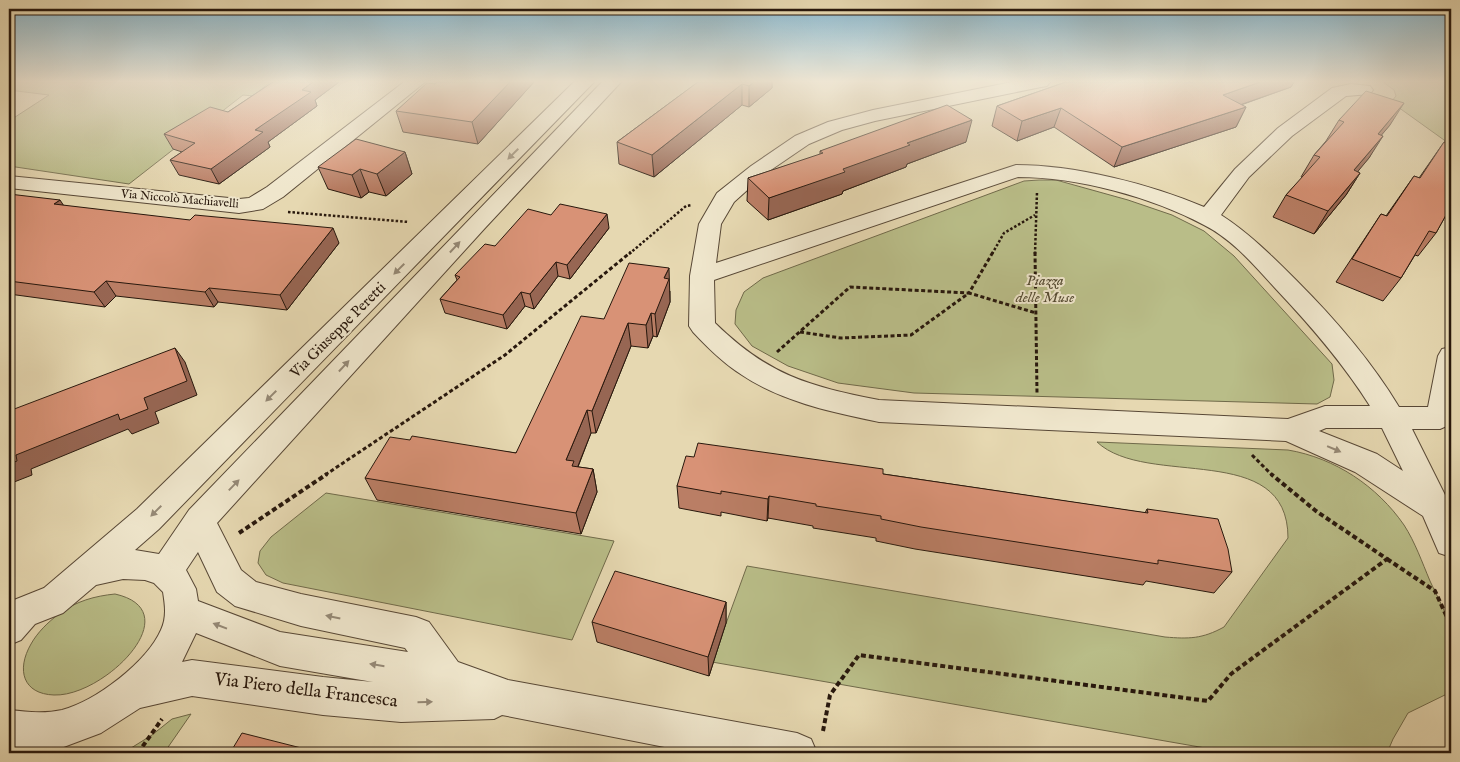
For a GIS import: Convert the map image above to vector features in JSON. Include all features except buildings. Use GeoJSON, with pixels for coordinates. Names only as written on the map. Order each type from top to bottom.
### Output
{"type":"FeatureCollection","features":[{"type":"Feature","properties":{"kind":"street","name":"Via Niccolò Machiavelli"},"geometry":{"type":"LineString","coordinates":[[9,182],[238,206],[256,204],[275,192],[367,118]]}},
{"type":"Feature","properties":{"kind":"street","name":"Via Giuseppe Peretti"},"geometry":{"type":"LineString","coordinates":[[46,605],[148,519],[550,118]]}},
{"type":"Feature","properties":{"kind":"street","name":"Via Giuseppe Peretti"},"geometry":{"type":"LineString","coordinates":[[166,573],[206,536],[477,223],[578,118]]}},
{"type":"Feature","properties":{"kind":"street"},"geometry":{"type":"LineString","coordinates":[[868,118],[835,126],[802,140],[758,170],[725,198],[710,224],[702,276],[702,326],[737,358],[778,383],[828,400],[879,411],[1289,430],[1366,463],[1436,508]]}},
{"type":"Feature","properties":{"kind":"street"},"geometry":{"type":"LineString","coordinates":[[1207,218],[1242,173],[1285,132],[1305,118]]}},
{"type":"Feature","properties":{"kind":"street"},"geometry":{"type":"LineString","coordinates":[[702,276],[1016,171],[1040,170],[1097,180],[1186,208],[1221,225],[1257,254],[1298,296],[1366,378],[1415,461],[1451,543]]}},
{"type":"Feature","properties":{"kind":"street"},"geometry":{"type":"LineString","coordinates":[[1289,430],[1326,417],[1440,418],[1451,356]]}},
{"type":"Feature","properties":{"kind":"street"},"geometry":{"type":"LineString","coordinates":[[206,536],[230,580],[247,595],[301,610],[416,634],[446,676]]}},
{"type":"Feature","properties":{"kind":"street"},"geometry":{"type":"LineString","coordinates":[[17,738],[68,728],[103,713],[134,691],[160,664],[176,637],[183,611],[179,589],[166,573],[144,565],[116,565],[86,572]]}},
{"type":"Feature","properties":{"kind":"street"},"geometry":{"type":"LineString","coordinates":[[9,610],[46,605]]}},
{"type":"Feature","properties":{"kind":"street"},"geometry":{"type":"LineString","coordinates":[[9,628],[24,610],[46,605]]}},
{"type":"Feature","properties":{"kind":"street","name":"Via Piero della Francesca"},"geometry":{"type":"LineString","coordinates":[[183,611],[280,649],[446,676],[508,699]]}},
{"type":"Feature","properties":{"kind":"street","name":"Via Piero della Francesca"},"geometry":{"type":"LineString","coordinates":[[134,691],[192,678],[323,696],[402,703],[508,699],[810,744]]}},
{"type":"Feature","properties":{"kind":"path"},"geometry":{"type":"LineString","coordinates":[[1037,419],[1035,215],[1040,170]]}},
{"type":"Feature","properties":{"kind":"path"},"geometry":{"type":"LineString","coordinates":[[206,536],[505,355],[686,206],[721,204]]}},
{"type":"Feature","properties":{"kind":"path"},"geometry":{"type":"LineString","coordinates":[[288,212],[429,223],[436,216],[451,218]]}},
{"type":"Feature","properties":{"kind":"path"},"geometry":{"type":"LineString","coordinates":[[800,332],[841,338],[911,335],[969,294],[1004,233],[1035,215]]}},
{"type":"Feature","properties":{"kind":"path"},"geometry":{"type":"LineString","coordinates":[[757,370],[850,287],[969,294],[1036,313]]}},
{"type":"Feature","properties":{"kind":"path"},"geometry":{"type":"LineString","coordinates":[[1234,427],[1241,442],[1267,472],[1312,510],[1435,591],[1451,626]]}},
{"type":"Feature","properties":{"kind":"path"},"geometry":{"type":"LineString","coordinates":[[810,744],[830,695],[859,654],[1208,701],[1238,669],[1387,559]]}},
{"type":"Feature","properties":{"kind":"path"},"geometry":{"type":"LineString","coordinates":[[138,753],[163,718]]}},
{"type":"Feature","properties":{"kind":"green space"},"geometry":{"type":"Polygon","coordinates":[[[14,118],[214,118],[129,184],[9,166],[9,121],[14,118]]]}},
{"type":"Feature","properties":{"kind":"green space"},"geometry":{"type":"Polygon","coordinates":[[[1413,118],[1451,118],[1451,145],[1413,118]]]}},
{"type":"Feature","properties":{"kind":"green space","name":"Piazza delle Muse"},"geometry":{"type":"Polygon","coordinates":[[[1056,180],[1128,200],[1172,215],[1204,231],[1234,256],[1332,364],[1334,380],[1330,397],[1317,404],[914,393],[838,383],[788,366],[752,346],[735,324],[736,310],[744,292],[763,278],[1024,181],[1056,180]]]}},
{"type":"Feature","properties":{"kind":"green space"},"geometry":{"type":"Polygon","coordinates":[[[1097,442],[1288,450],[1322,460],[1354,476],[1368,486],[1393,511],[1404,525],[1415,545],[1451,630],[1453,652],[1451,692],[1408,713],[1387,753],[1234,753],[712,662],[747,566],[1165,637],[1195,637],[1209,634],[1224,627],[1288,538],[1282,507],[1265,488],[1241,477],[1211,470],[1148,463],[1120,456],[1097,442]]]}},
{"type":"Feature","properties":{"kind":"green space"},"geometry":{"type":"Polygon","coordinates":[[[326,493],[614,541],[572,640],[283,583],[266,575],[258,563],[260,551],[271,537],[326,493]]]}},
{"type":"Feature","properties":{"kind":"green space"},"geometry":{"type":"Polygon","coordinates":[[[115,594],[136,603],[145,617],[142,634],[132,652],[115,668],[95,682],[74,692],[54,695],[43,694],[29,685],[25,679],[24,671],[26,654],[43,628],[65,609],[79,602],[115,594]]]}},
{"type":"Feature","properties":{"kind":"green space"},"geometry":{"type":"Polygon","coordinates":[[[191,714],[164,753],[123,753],[152,735],[172,719],[191,714]]]}}]}
